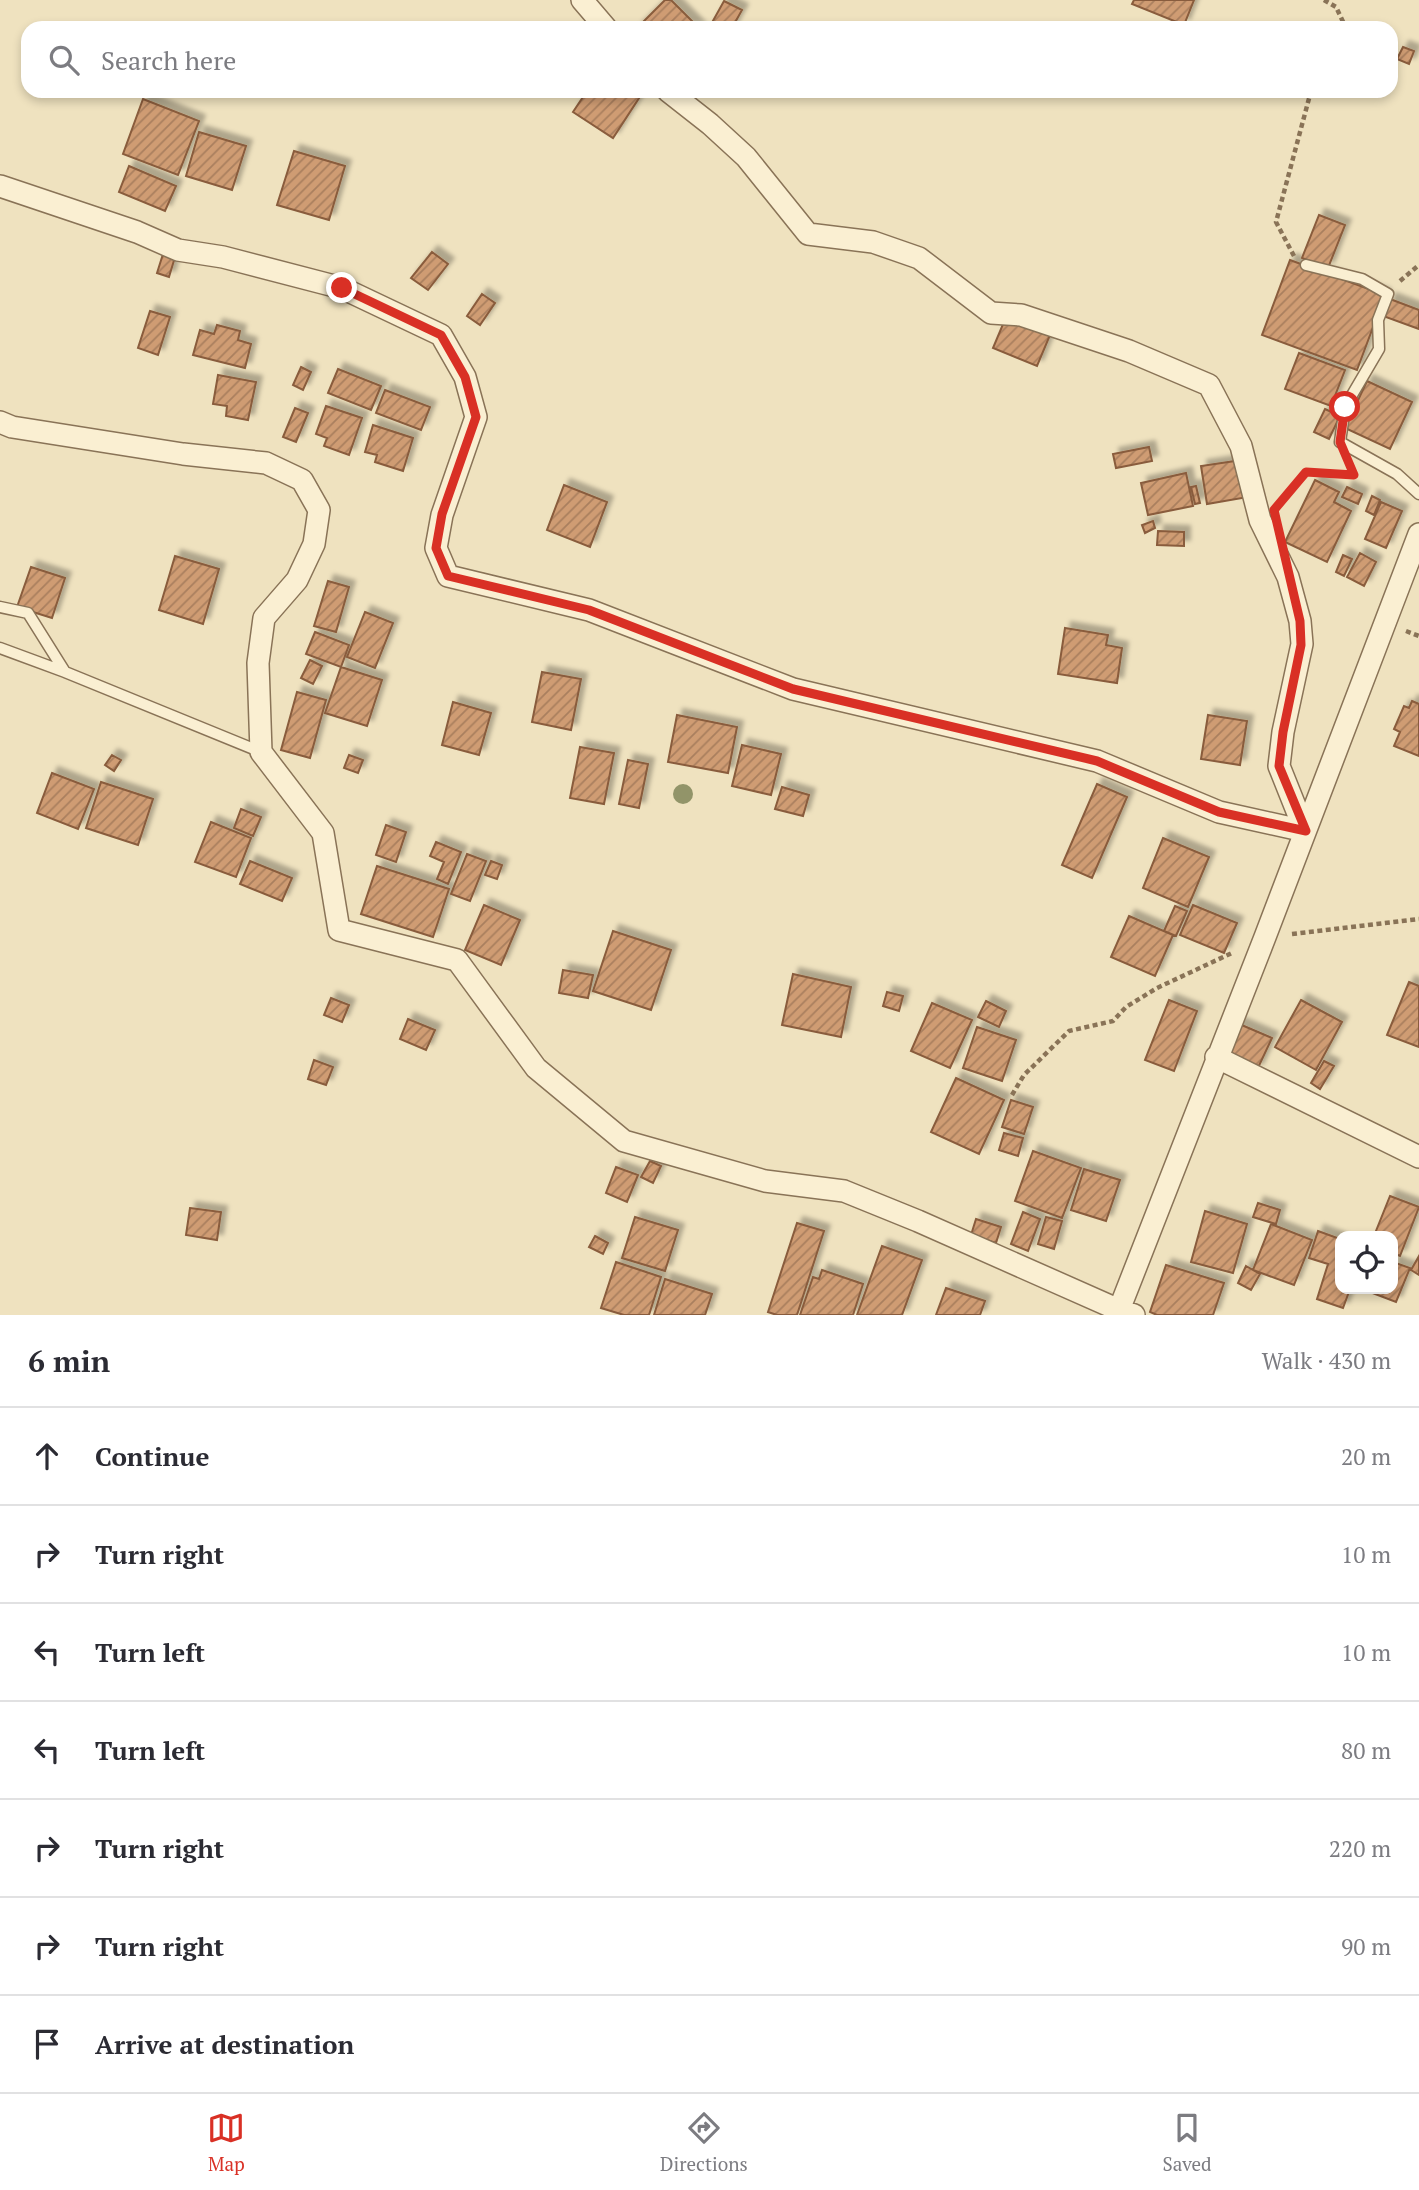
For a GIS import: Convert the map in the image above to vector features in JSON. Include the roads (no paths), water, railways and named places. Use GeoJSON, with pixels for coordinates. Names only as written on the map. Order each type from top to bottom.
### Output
{"type":"FeatureCollection","features":[{"type":"Feature","properties":{"kind":"street"},"geometry":{"type":"LineString","coordinates":[[582,0],[600,21]]}},
{"type":"Feature","properties":{"kind":"street"},"geometry":{"type":"LineString","coordinates":[[677,98],[746,158],[808,234],[873,242],[919,258],[991,313],[1021,314],[1129,351],[1209,385],[1241,446],[1261,520],[1289,578],[1300,621],[1301,645],[1283,732],[1279,766],[1306,831]]}},
{"type":"Feature","properties":{"kind":"street"},"geometry":{"type":"LineString","coordinates":[[0,186],[137,232],[178,250],[222,257],[342,288],[441,335],[465,377],[476,417],[442,514],[436,548],[448,576],[589,610],[793,689],[1097,761],[1219,812],[1306,831]]}},
{"type":"Feature","properties":{"kind":"street"},"geometry":{"type":"LineString","coordinates":[[0,422],[12,427],[183,454],[266,463],[302,480],[319,510],[314,544],[297,580],[264,618],[258,663],[261,752],[323,833],[339,930],[457,960],[536,1068],[624,1141],[765,1181],[844,1191],[918,1221],[1123,1313],[1216,1057],[1265,937],[1419,534]]}},
{"type":"Feature","properties":{"kind":"street"},"geometry":{"type":"LineString","coordinates":[[1216,1057],[1419,1157]]}},
{"type":"Feature","properties":{"kind":"lane"},"geometry":{"type":"LineString","coordinates":[[1306,265],[1362,279],[1388,295],[1378,320],[1379,349],[1345,407],[1340,442],[1397,474],[1419,494]]}},
{"type":"Feature","properties":{"kind":"lane"},"geometry":{"type":"LineString","coordinates":[[0,607],[27,613],[65,672]]}},
{"type":"Feature","properties":{"kind":"lane"},"geometry":{"type":"LineString","coordinates":[[0,648],[261,752]]}}]}
